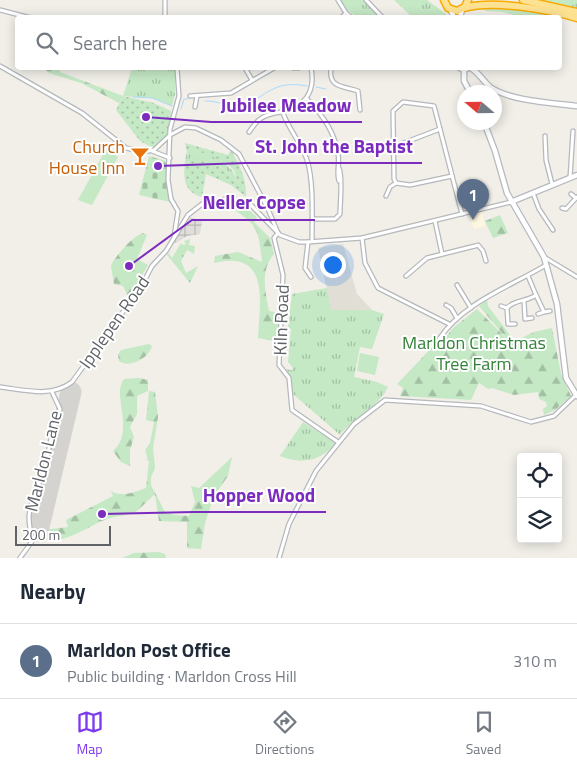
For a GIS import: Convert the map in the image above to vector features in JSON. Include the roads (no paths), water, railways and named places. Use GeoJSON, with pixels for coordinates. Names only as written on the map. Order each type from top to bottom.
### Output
{"type":"FeatureCollection","features":[{"type":"Feature","properties":{"kind":"highway"},"geometry":{"type":"LineString","coordinates":[[436,0],[450,9],[463,9],[482,2],[502,3],[541,9],[577,18]]}},
{"type":"Feature","properties":{"kind":"highway"},"geometry":{"type":"LineString","coordinates":[[444,0],[450,9]]}},
{"type":"Feature","properties":{"kind":"highway"},"geometry":{"type":"LineString","coordinates":[[463,9],[468,0]]}},
{"type":"Feature","properties":{"kind":"highway"},"geometry":{"type":"LineString","coordinates":[[523,0],[577,12]]}},
{"type":"Feature","properties":{"kind":"street"},"geometry":{"type":"LineString","coordinates":[[165,0],[165,15]]}},
{"type":"Feature","properties":{"kind":"street"},"geometry":{"type":"LineString","coordinates":[[338,0],[348,15]]}},
{"type":"Feature","properties":{"kind":"street"},"geometry":{"type":"LineString","coordinates":[[366,0],[380,15]]}},
{"type":"Feature","properties":{"kind":"street"},"geometry":{"type":"LineString","coordinates":[[450,9],[453,15]]}},
{"type":"Feature","properties":{"kind":"street"},"geometry":{"type":"LineString","coordinates":[[461,15],[463,9]]}},
{"type":"Feature","properties":{"kind":"street"},"geometry":{"type":"LineString","coordinates":[[0,10],[20,15]]}},
{"type":"Feature","properties":{"kind":"street"},"geometry":{"type":"LineString","coordinates":[[0,66],[82,114],[126,148],[143,152],[151,151],[161,145],[170,135],[185,126],[196,128],[234,149],[239,154],[268,209],[278,233],[299,242],[362,238],[435,221],[511,202],[577,175]]}},
{"type":"Feature","properties":{"kind":"street"},"geometry":{"type":"LineString","coordinates":[[173,240],[178,211],[170,194],[170,135],[179,96],[177,70]]}},
{"type":"Feature","properties":{"kind":"street"},"geometry":{"type":"LineString","coordinates":[[246,70],[252,80]]}},
{"type":"Feature","properties":{"kind":"street"},"geometry":{"type":"LineString","coordinates":[[190,96],[231,93],[270,70]]}},
{"type":"Feature","properties":{"kind":"street"},"geometry":{"type":"LineString","coordinates":[[249,132],[259,120],[296,107],[307,99],[312,86],[311,70]]}},
{"type":"Feature","properties":{"kind":"street"},"geometry":{"type":"LineString","coordinates":[[331,70],[330,79],[334,84],[358,91],[360,110]]}},
{"type":"Feature","properties":{"kind":"street"},"geometry":{"type":"LineString","coordinates":[[466,70],[464,81],[466,85]]}},
{"type":"Feature","properties":{"kind":"street"},"geometry":{"type":"LineString","coordinates":[[469,70],[490,87],[497,90],[532,100],[577,106]]}},
{"type":"Feature","properties":{"kind":"street"},"geometry":{"type":"LineString","coordinates":[[195,107],[197,96]]}},
{"type":"Feature","properties":{"kind":"street"},"geometry":{"type":"LineString","coordinates":[[307,99],[320,113],[331,132],[342,174],[340,181],[340,214],[335,219],[312,219]]}},
{"type":"Feature","properties":{"kind":"street"},"geometry":{"type":"LineString","coordinates":[[396,183],[394,178],[392,114],[397,106],[406,102],[434,106],[462,214]]}},
{"type":"Feature","properties":{"kind":"street"},"geometry":{"type":"LineString","coordinates":[[283,112],[284,118],[298,137],[308,162],[311,177],[312,219],[310,242],[304,268],[311,277]]}},
{"type":"Feature","properties":{"kind":"street"},"geometry":{"type":"LineString","coordinates":[[393,147],[440,129]]}},
{"type":"Feature","properties":{"kind":"street"},"geometry":{"type":"LineString","coordinates":[[279,558],[289,524],[316,471],[354,424],[385,400],[481,406],[531,422],[554,416],[577,395],[565,373],[557,304],[544,257],[511,202],[487,130]]}},
{"type":"Feature","properties":{"kind":"street"},"geometry":{"type":"LineString","coordinates":[[570,178],[573,131]]}},
{"type":"Feature","properties":{"kind":"street"},"geometry":{"type":"LineString","coordinates":[[545,136],[546,160],[552,184]]}},
{"type":"Feature","properties":{"kind":"street"},"geometry":{"type":"LineString","coordinates":[[151,151],[170,158]]}},
{"type":"Feature","properties":{"kind":"street"},"geometry":{"type":"LineString","coordinates":[[386,196],[390,186],[396,183],[410,185],[452,176]]}},
{"type":"Feature","properties":{"kind":"street"},"geometry":{"type":"LineString","coordinates":[[533,192],[539,209],[553,230]]}},
{"type":"Feature","properties":{"kind":"street"},"geometry":{"type":"LineString","coordinates":[[562,208],[566,209],[576,198],[571,194]]}},
{"type":"Feature","properties":{"kind":"street","name":"Ipplepen Road"},"geometry":{"type":"LineString","coordinates":[[52,392],[64,388],[72,382],[141,287],[152,266],[173,240],[193,209],[226,199],[248,202],[278,233]]}},
{"type":"Feature","properties":{"kind":"street"},"geometry":{"type":"LineString","coordinates":[[435,221],[442,254]]}},
{"type":"Feature","properties":{"kind":"street","name":"Kiln Road"},"geometry":{"type":"LineString","coordinates":[[278,233],[274,238],[283,275],[280,365],[289,378],[292,410],[338,442]]}},
{"type":"Feature","properties":{"kind":"street"},"geometry":{"type":"LineString","coordinates":[[362,238],[365,263],[372,281],[378,288],[449,324]]}},
{"type":"Feature","properties":{"kind":"street"},"geometry":{"type":"LineString","coordinates":[[406,276],[426,258],[478,246],[483,250],[486,261]]}},
{"type":"Feature","properties":{"kind":"street"},"geometry":{"type":"LineString","coordinates":[[544,257],[577,277]]}},
{"type":"Feature","properties":{"kind":"street"},"geometry":{"type":"LineString","coordinates":[[439,339],[449,324],[471,308],[546,265]]}},
{"type":"Feature","properties":{"kind":"street"},"geometry":{"type":"LineString","coordinates":[[528,276],[544,312]]}},
{"type":"Feature","properties":{"kind":"street"},"geometry":{"type":"LineString","coordinates":[[457,285],[471,308]]}},
{"type":"Feature","properties":{"kind":"street"},"geometry":{"type":"LineString","coordinates":[[515,324],[508,324],[508,308],[513,303],[536,296]]}},
{"type":"Feature","properties":{"kind":"street"},"geometry":{"type":"LineString","coordinates":[[524,301],[525,319],[532,318]]}},
{"type":"Feature","properties":{"kind":"street"},"geometry":{"type":"LineString","coordinates":[[446,305],[451,308],[457,318]]}},
{"type":"Feature","properties":{"kind":"street"},"geometry":{"type":"LineString","coordinates":[[501,306],[508,308]]}},
{"type":"Feature","properties":{"kind":"street"},"geometry":{"type":"LineString","coordinates":[[538,314],[550,311]]}},
{"type":"Feature","properties":{"kind":"street"},"geometry":{"type":"LineString","coordinates":[[0,387],[52,392]]}},
{"type":"Feature","properties":{"kind":"street","name":"Marldon Lane"},"geometry":{"type":"LineString","coordinates":[[20,558],[33,540],[28,524],[32,494],[43,473],[50,434],[60,409],[52,392]]}},
{"type":"Feature","properties":{"kind":"waterway"},"geometry":{"type":"LineString","coordinates":[[205,101],[241,106],[281,86],[307,86]]}},
{"type":"Feature","properties":{"kind":"waterway"},"geometry":{"type":"LineString","coordinates":[[316,87],[326,89]]}},
{"type":"Feature","properties":{"kind":"waterway"},"geometry":{"type":"LineString","coordinates":[[133,97],[152,98],[172,106]]}},
{"type":"Feature","properties":{"kind":"waterway"},"geometry":{"type":"LineString","coordinates":[[181,109],[184,99],[188,99]]}},
{"type":"Feature","properties":{"kind":"place","name":"Jubilee Meadow"},"geometry":{"type":"Point","coordinates":[146,117]}},
{"type":"Feature","properties":{"kind":"place","name":"Church House Inn"},"geometry":{"type":"Point","coordinates":[140,156]}},
{"type":"Feature","properties":{"kind":"place","name":"St. John the Baptist"},"geometry":{"type":"Point","coordinates":[158,166]}},
{"type":"Feature","properties":{"kind":"place","name":"Marldon Post Office"},"geometry":{"type":"Point","coordinates":[473,220]}},
{"type":"Feature","properties":{"kind":"place","name":"Neller Copse"},"geometry":{"type":"Point","coordinates":[129,266]}},
{"type":"Feature","properties":{"kind":"place","name":"Hopper Wood"},"geometry":{"type":"Point","coordinates":[102,514]}},
{"type":"Feature","properties":{"kind":"park label","name":"Marldon Christmas Tree Farm"},"geometry":{"type":"Point","coordinates":[474,352]}}]}
